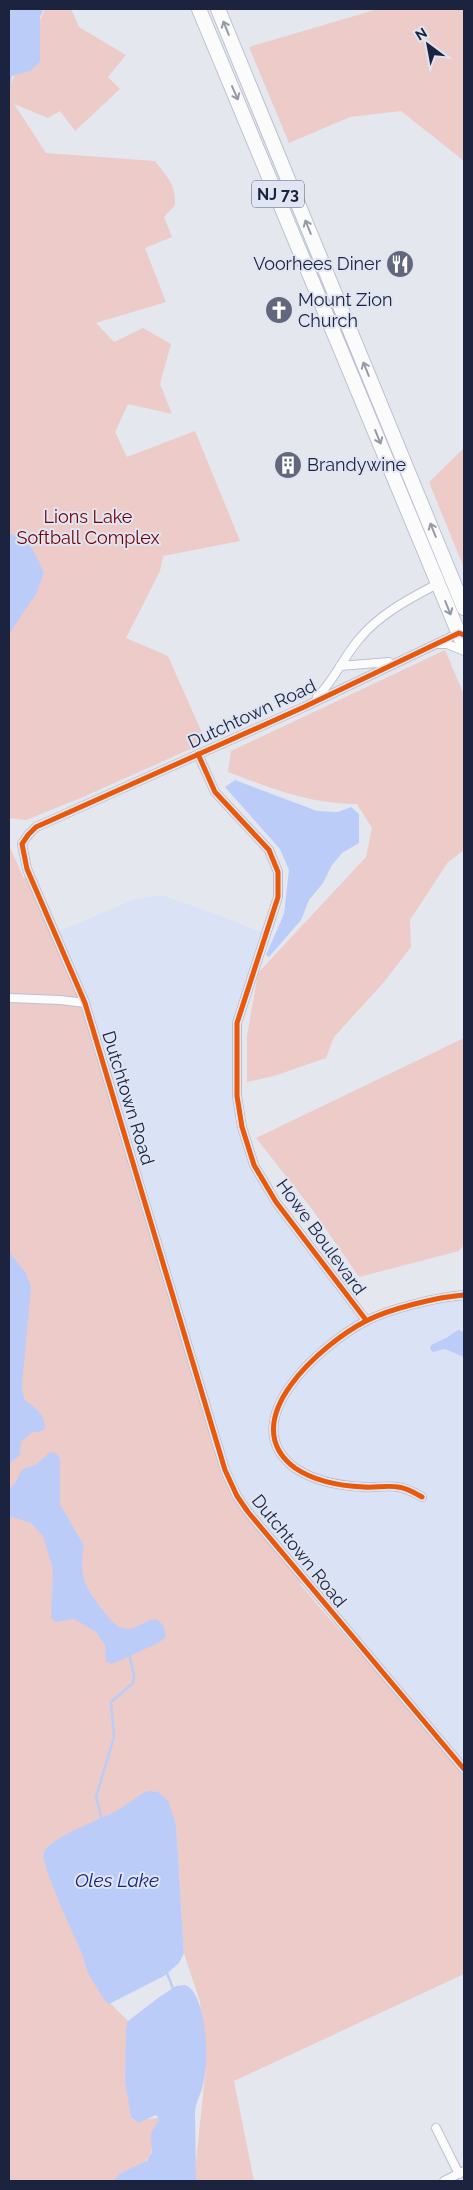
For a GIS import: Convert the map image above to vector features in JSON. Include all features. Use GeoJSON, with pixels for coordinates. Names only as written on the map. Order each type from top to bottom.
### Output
{"type":"FeatureCollection","features":[{"type":"Feature","properties":{"kind":"highway","name":"NJ 73"},"geometry":{"type":"LineString","coordinates":[[199,9],[461,634],[464,646]]}},
{"type":"Feature","properties":{"kind":"highway","name":"NJ 73"},"geometry":{"type":"LineString","coordinates":[[218,9],[464,608]]}},
{"type":"Feature","properties":{"kind":"street","name":"Dutchtown Road"},"geometry":{"type":"LineString","coordinates":[[304,706],[325,689],[350,650],[373,624],[397,606],[452,575]]}},
{"type":"Feature","properties":{"kind":"street","name":"Dutchtown Road"},"geometry":{"type":"LineString","coordinates":[[461,634],[435,644],[304,706],[36,827],[24,840],[23,850],[27,869],[85,1003],[226,1470],[237,1496],[248,1512],[464,1769]]}},
{"type":"Feature","properties":{"kind":"street"},"geometry":{"type":"LineString","coordinates":[[435,644],[447,644],[464,652]]}},
{"type":"Feature","properties":{"kind":"street","name":"Dutchtown Road"},"geometry":{"type":"LineString","coordinates":[[340,666],[377,664],[401,660]]}},
{"type":"Feature","properties":{"kind":"street","name":"Howe Boulevard"},"geometry":{"type":"LineString","coordinates":[[198,754],[209,783],[215,792],[269,850],[278,872],[278,896],[237,1023],[236,1096],[242,1127],[254,1165],[276,1202],[366,1320]]}},
{"type":"Feature","properties":{"kind":"street"},"geometry":{"type":"LineString","coordinates":[[9,998],[85,1003]]}},
{"type":"Feature","properties":{"kind":"street"},"geometry":{"type":"LineString","coordinates":[[422,1497],[398,1487],[364,1487],[331,1482],[306,1474],[285,1458],[278,1446],[274,1432],[275,1417],[279,1403],[296,1377],[314,1358],[366,1320],[415,1304],[464,1295]]}},
{"type":"Feature","properties":{"kind":"street"},"geometry":{"type":"LineString","coordinates":[[436,2128],[462,2173],[444,2181]]}},
{"type":"Feature","properties":{"kind":"shaded area"},"geometry":{"type":"Polygon","coordinates":[[[161,895],[266,934],[237,1023],[237,1096],[254,1165],[276,1202],[366,1320],[415,1304],[464,1295],[464,1769],[237,1496],[55,933],[133,900],[161,895]]]}},
{"type":"Feature","properties":{"kind":"green space","name":"Lions Lake Softball Complex"},"geometry":{"type":"Polygon","coordinates":[[[45,9],[71,9],[79,27],[126,55],[108,77],[120,89],[75,131],[60,111],[48,118],[14,104],[46,153],[155,161],[170,181],[175,198],[175,205],[164,217],[172,237],[145,248],[166,302],[96,323],[114,342],[143,328],[171,344],[160,384],[172,414],[128,404],[115,432],[127,457],[195,431],[240,541],[163,556],[160,571],[126,638],[168,656],[206,742],[83,797],[26,820],[9,818],[9,88],[45,9]]]}},
{"type":"Feature","properties":{"kind":"green space"},"geometry":{"type":"Polygon","coordinates":[[[378,9],[464,9],[464,161],[401,111],[350,117],[289,143],[249,47],[378,9]]]}},
{"type":"Feature","properties":{"kind":"green space"},"geometry":{"type":"Polygon","coordinates":[[[464,448],[464,568],[429,482],[464,448]]]}},
{"type":"Feature","properties":{"kind":"green space"},"geometry":{"type":"Polygon","coordinates":[[[445,650],[464,695],[464,850],[448,862],[410,920],[411,947],[384,982],[334,1037],[326,1058],[274,1076],[247,1082],[247,1036],[258,973],[366,857],[372,828],[357,804],[306,798],[228,772],[231,751],[445,650]]]}},
{"type":"Feature","properties":{"kind":"green space"},"geometry":{"type":"Polygon","coordinates":[[[9,845],[24,879],[27,869],[85,1003],[225,1470],[237,1496],[306,1581],[300,1584],[464,1770],[464,1974],[234,2081],[254,2181],[194,2181],[206,2066],[200,2002],[184,1953],[176,1824],[162,1795],[107,1815],[111,2004],[128,2021],[125,2082],[133,2120],[159,2118],[150,2157],[124,2181],[9,2181],[9,845]]]}},
{"type":"Feature","properties":{"kind":"green space"},"geometry":{"type":"Polygon","coordinates":[[[464,1038],[464,1245],[459,1251],[359,1277],[312,1209],[256,1138],[464,1038]]]}},
{"type":"Feature","properties":{"kind":"water"},"geometry":{"type":"Polygon","coordinates":[[[9,9],[44,9],[40,17],[40,62],[30,71],[12,76],[9,95],[9,9]]]}},
{"type":"Feature","properties":{"kind":"water"},"geometry":{"type":"Polygon","coordinates":[[[9,534],[23,540],[32,548],[44,573],[36,594],[9,634],[9,534]]]}},
{"type":"Feature","properties":{"kind":"water"},"geometry":{"type":"Polygon","coordinates":[[[235,780],[317,811],[338,812],[351,807],[359,814],[359,843],[342,853],[332,865],[323,883],[309,900],[301,920],[269,957],[266,955],[284,914],[289,870],[280,849],[225,787],[235,780]]]}},
{"type":"Feature","properties":{"kind":"water"},"geometry":{"type":"Polygon","coordinates":[[[9,1252],[26,1273],[31,1287],[22,1386],[24,1399],[41,1415],[45,1423],[45,1429],[32,1432],[21,1442],[20,1455],[9,1464],[9,1252]]]}},
{"type":"Feature","properties":{"kind":"water"},"geometry":{"type":"Polygon","coordinates":[[[458,1330],[464,1332],[464,1357],[445,1349],[433,1352],[430,1349],[431,1345],[458,1330]]]}},
{"type":"Feature","properties":{"kind":"water"},"geometry":{"type":"Polygon","coordinates":[[[50,1452],[56,1453],[60,1459],[60,1504],[84,1546],[82,1557],[83,1574],[93,1597],[111,1620],[120,1627],[132,1628],[156,1619],[165,1630],[165,1638],[158,1643],[112,1664],[106,1661],[105,1645],[96,1632],[74,1619],[56,1622],[51,1618],[53,1569],[43,1536],[31,1523],[9,1516],[9,1490],[16,1482],[22,1469],[36,1465],[50,1452]]]}},
{"type":"Feature","properties":{"kind":"water","name":"Oles Lake"},"geometry":{"type":"Polygon","coordinates":[[[148,1791],[158,1792],[168,1801],[176,1824],[184,1953],[179,1963],[164,1976],[109,2004],[88,1973],[81,1951],[52,1884],[44,1859],[44,1852],[48,1846],[66,1835],[120,1809],[148,1791]]]}},
{"type":"Feature","properties":{"kind":"water"},"geometry":{"type":"Polygon","coordinates":[[[185,1985],[191,1989],[197,1998],[201,2009],[206,2047],[204,2081],[195,2111],[196,2181],[113,2181],[121,2173],[147,2161],[152,2152],[151,2133],[159,2120],[156,2115],[138,2123],[131,2117],[125,2082],[126,2028],[128,2021],[176,1986],[185,1985]]]}},
{"type":"Feature","properties":{"kind":"waterway"},"geometry":{"type":"LineString","coordinates":[[102,1820],[96,1797],[114,1737],[111,1702],[133,1683],[134,1675],[129,1654]]}},
{"type":"Feature","properties":{"kind":"waterway"},"geometry":{"type":"LineString","coordinates":[[167,1973],[174,1991]]}},
{"type":"Feature","properties":{"kind":"cycle path"},"geometry":{"type":"LineString","coordinates":[[464,635],[459,633],[304,707],[36,827],[22,844],[27,869],[85,1003],[225,1470],[237,1496],[248,1512],[464,1769]]}},
{"type":"Feature","properties":{"kind":"cycle path"},"geometry":{"type":"LineString","coordinates":[[198,754],[215,792],[269,850],[278,872],[278,897],[237,1023],[237,1096],[242,1127],[254,1165],[276,1202],[366,1320]]}},
{"type":"Feature","properties":{"kind":"cycle path"},"geometry":{"type":"LineString","coordinates":[[422,1497],[401,1488],[347,1485],[328,1482],[303,1473],[295,1468],[278,1449],[273,1428],[278,1407],[291,1385],[308,1365],[348,1332],[366,1321],[400,1308],[441,1298],[464,1295]]}},
{"type":"Feature","properties":{"kind":"place","name":"Voorhees Diner"},"geometry":{"type":"Point","coordinates":[400,264]}},
{"type":"Feature","properties":{"kind":"place","name":"Mount Zion Church"},"geometry":{"type":"Point","coordinates":[279,310]}},
{"type":"Feature","properties":{"kind":"place","name":"Brandywine"},"geometry":{"type":"Point","coordinates":[288,465]}}]}
